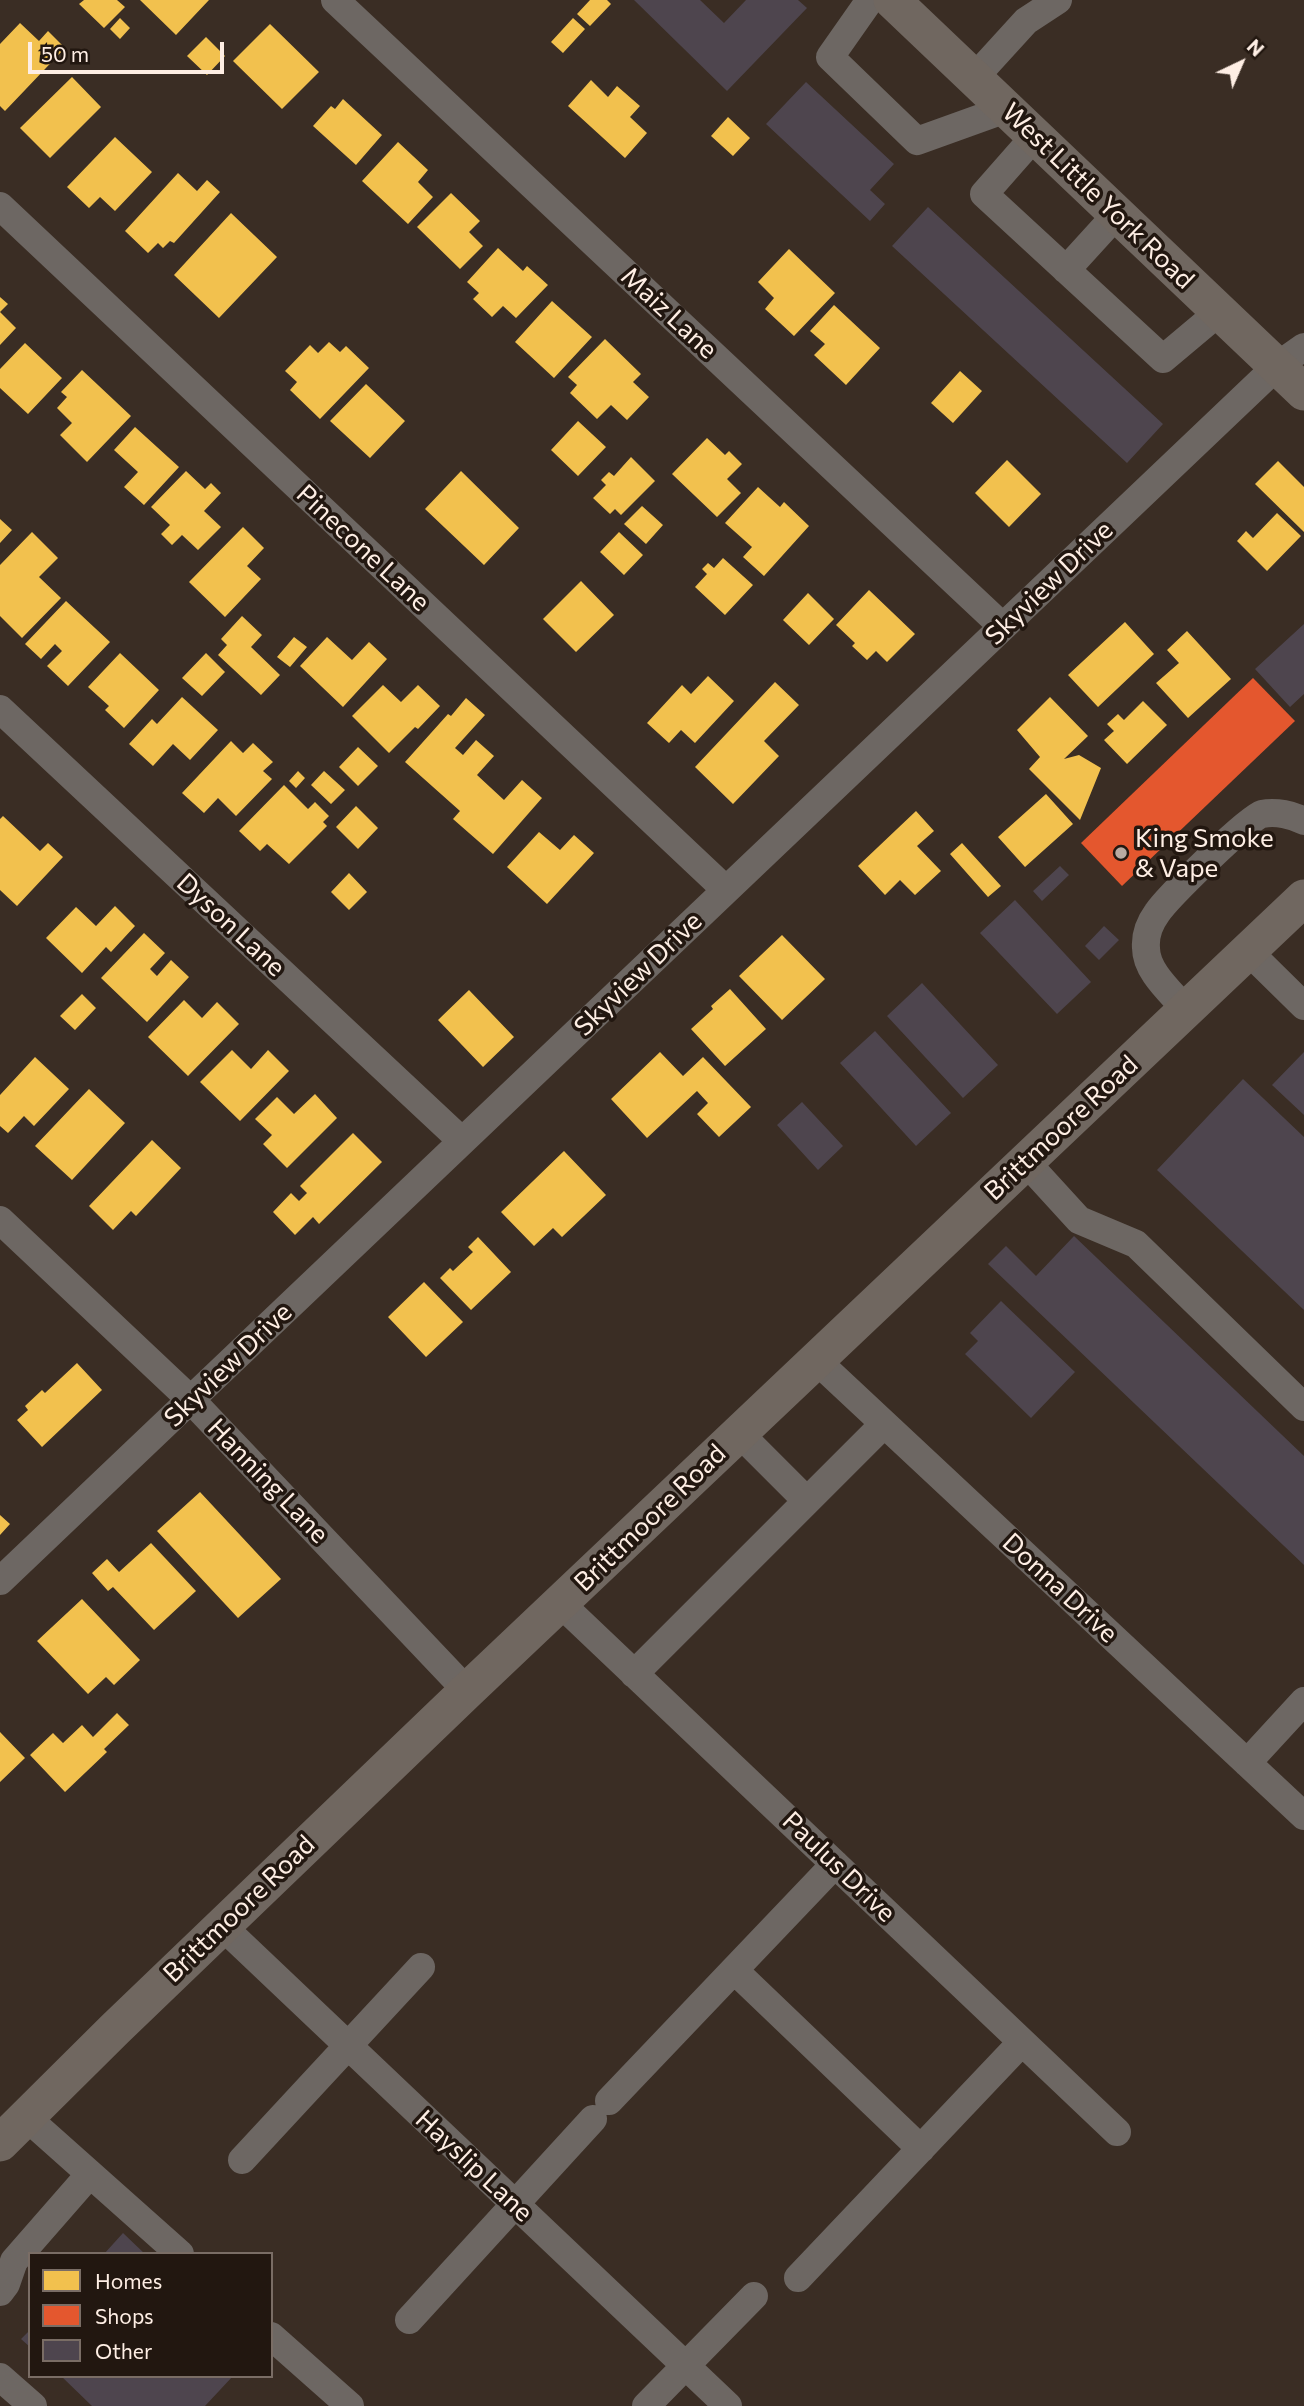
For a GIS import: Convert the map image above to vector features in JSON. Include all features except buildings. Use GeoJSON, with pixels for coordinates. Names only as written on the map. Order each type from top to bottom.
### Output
{"type":"FeatureCollection","features":[{"type":"Feature","properties":{"kind":"main road","name":"West Little York Road"},"geometry":{"type":"LineString","coordinates":[[892,0],[1219,312],[1291,356],[1304,392]]}},
{"type":"Feature","properties":{"kind":"main road","name":"Brittmoore Road"},"geometry":{"type":"LineString","coordinates":[[0,2143],[467,1691],[1304,898]]}},
{"type":"Feature","properties":{"kind":"street","name":"Maiz Lane"},"geometry":{"type":"LineString","coordinates":[[335,0],[1003,627]]}},
{"type":"Feature","properties":{"kind":"street"},"geometry":{"type":"LineString","coordinates":[[870,0],[830,57],[917,141],[1006,109]]}},
{"type":"Feature","properties":{"kind":"street"},"geometry":{"type":"LineString","coordinates":[[974,78],[1046,3]]}},
{"type":"Feature","properties":{"kind":"street"},"geometry":{"type":"LineString","coordinates":[[1035,136],[984,194],[1163,359],[1219,312]]}},
{"type":"Feature","properties":{"kind":"street","name":"Pinecone Lane"},"geometry":{"type":"LineString","coordinates":[[0,206],[726,890]]}},
{"type":"Feature","properties":{"kind":"street"},"geometry":{"type":"LineString","coordinates":[[1066,270],[1117,214]]}},
{"type":"Feature","properties":{"kind":"street","name":"Skyview Drive"},"geometry":{"type":"LineString","coordinates":[[0,1581],[1291,356]]}},
{"type":"Feature","properties":{"kind":"street","name":"Dyson Lane"},"geometry":{"type":"LineString","coordinates":[[0,709],[462,1141]]}},
{"type":"Feature","properties":{"kind":"street"},"geometry":{"type":"LineString","coordinates":[[1186,1010],[1152,970],[1145,951],[1147,930],[1158,911],[1241,828],[1261,815],[1279,813],[1304,821]]}},
{"type":"Feature","properties":{"kind":"street"},"geometry":{"type":"LineString","coordinates":[[1248,951],[1304,1006]]}},
{"type":"Feature","properties":{"kind":"street"},"geometry":{"type":"LineString","coordinates":[[1026,1162],[1079,1220],[1136,1244],[1304,1407]]}},
{"type":"Feature","properties":{"kind":"street","name":"Hanning Lane"},"geometry":{"type":"LineString","coordinates":[[0,1220],[191,1400],[467,1691]]}},
{"type":"Feature","properties":{"kind":"street","name":"Donna Drive"},"geometry":{"type":"LineString","coordinates":[[816,1360],[1304,1816]]}},
{"type":"Feature","properties":{"kind":"street"},"geometry":{"type":"LineString","coordinates":[[634,1674],[884,1424]]}},
{"type":"Feature","properties":{"kind":"street"},"geometry":{"type":"LineString","coordinates":[[739,1433],[807,1501]]}},
{"type":"Feature","properties":{"kind":"street","name":"Paulus Drive"},"geometry":{"type":"LineString","coordinates":[[560,1603],[1117,2132]]}},
{"type":"Feature","properties":{"kind":"street"},"geometry":{"type":"LineString","coordinates":[[1247,1763],[1304,1701]]}},
{"type":"Feature","properties":{"kind":"street"},"geometry":{"type":"LineString","coordinates":[[409,2320],[601,2110],[835,1864]]}},
{"type":"Feature","properties":{"kind":"street","name":"Hayslip Lane"},"geometry":{"type":"LineString","coordinates":[[222,1926],[728,2406]]}},
{"type":"Feature","properties":{"kind":"street"},"geometry":{"type":"LineString","coordinates":[[242,2160],[421,1966]]}},
{"type":"Feature","properties":{"kind":"street"},"geometry":{"type":"LineString","coordinates":[[734,1970],[920,2148]]}},
{"type":"Feature","properties":{"kind":"street"},"geometry":{"type":"LineString","coordinates":[[797,2277],[1022,2042]]}},
{"type":"Feature","properties":{"kind":"street"},"geometry":{"type":"LineString","coordinates":[[25,2116],[178,2252]]}},
{"type":"Feature","properties":{"kind":"street"},"geometry":{"type":"LineString","coordinates":[[0,2292],[6,2284],[14,2261],[90,2174]]}},
{"type":"Feature","properties":{"kind":"street"},"geometry":{"type":"LineString","coordinates":[[646,2406],[754,2296]]}},
{"type":"Feature","properties":{"kind":"street"},"geometry":{"type":"LineString","coordinates":[[273,2338],[350,2406]]}},
{"type":"Feature","properties":{"kind":"street"},"geometry":{"type":"LineString","coordinates":[[0,2377],[33,2406]]}},
{"type":"Feature","properties":{"kind":"place","name":"King Smoke & Vape"},"geometry":{"type":"Point","coordinates":[1121,853]}}]}
